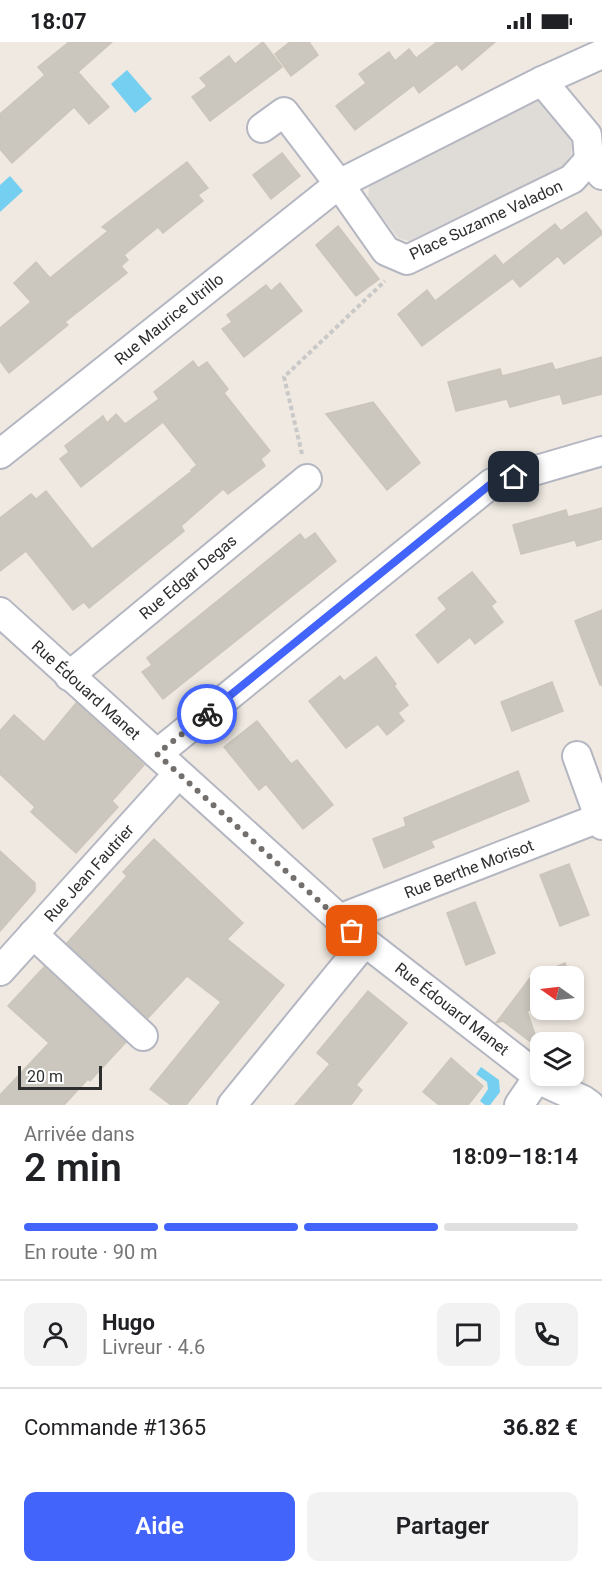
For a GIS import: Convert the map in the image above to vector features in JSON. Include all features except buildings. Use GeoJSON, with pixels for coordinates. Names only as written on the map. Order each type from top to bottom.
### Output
{"type":"FeatureCollection","features":[{"type":"Feature","properties":{"kind":"street","name":"Rue Maurice Utrillo"},"geometry":{"type":"LineString","coordinates":[[0,454],[339,184],[542,81],[602,54]]}},
{"type":"Feature","properties":{"kind":"street","name":"Place Suzanne Valadon"},"geometry":{"type":"LineString","coordinates":[[339,184],[386,251],[407,260],[596,168],[587,135],[542,81]]}},
{"type":"Feature","properties":{"kind":"street"},"geometry":{"type":"LineString","coordinates":[[262,128],[284,112],[339,184]]}},
{"type":"Feature","properties":{"kind":"street"},"geometry":{"type":"LineString","coordinates":[[157,754],[492,483],[602,450]]}},
{"type":"Feature","properties":{"kind":"street","name":"Rue Edgar Degas"},"geometry":{"type":"LineString","coordinates":[[69,676],[308,479]]}},
{"type":"Feature","properties":{"kind":"street","name":"Rue Édouard Manet"},"geometry":{"type":"LineString","coordinates":[[0,612],[365,942],[530,1071]]}},
{"type":"Feature","properties":{"kind":"street","name":"Rue Berthe Morisot"},"geometry":{"type":"LineString","coordinates":[[339,919],[600,822],[577,756]]}},
{"type":"Feature","properties":{"kind":"street","name":"Rue Jean Fautrier"},"geometry":{"type":"LineString","coordinates":[[0,971],[177,774]]}},
{"type":"Feature","properties":{"kind":"street"},"geometry":{"type":"LineString","coordinates":[[33,934],[143,1036]]}},
{"type":"Feature","properties":{"kind":"street"},"geometry":{"type":"LineString","coordinates":[[232,1105],[365,942]]}},
{"type":"Feature","properties":{"kind":"street"},"geometry":{"type":"LineString","coordinates":[[519,1105],[532,1086]]}},
{"type":"Feature","properties":{"kind":"street","name":"Rue Édouard Manet"},"geometry":{"type":"LineString","coordinates":[[552,1086],[590,1105]]}},
{"type":"Feature","properties":{"kind":"path"},"geometry":{"type":"LineString","coordinates":[[308,479],[285,377],[407,260]]}},
{"type":"Feature","properties":{"kind":"shaded area"},"geometry":{"type":"Polygon","coordinates":[[[536,97],[572,141],[571,155],[561,168],[409,241],[398,238],[368,198],[369,188],[378,175],[536,97]]]}},
{"type":"Feature","properties":{"kind":"water"},"geometry":{"type":"Polygon","coordinates":[[[127,70],[152,99],[135,113],[111,84],[127,70]]]}},
{"type":"Feature","properties":{"kind":"water"},"geometry":{"type":"Polygon","coordinates":[[[10,176],[23,191],[0,212],[0,185],[10,176]]]}},
{"type":"Feature","properties":{"kind":"water"},"geometry":{"type":"Polygon","coordinates":[[[481,1067],[499,1080],[500,1092],[490,1105],[485,1105],[480,1101],[488,1089],[487,1082],[476,1074],[481,1067]]]}},
{"type":"Feature","properties":{"kind":"way so far"},"geometry":{"type":"LineString","coordinates":[[207,714],[157,754],[352,931]]}},
{"type":"Feature","properties":{"kind":"route"},"geometry":{"type":"LineString","coordinates":[[207,714],[492,483],[514,477]]}}]}
